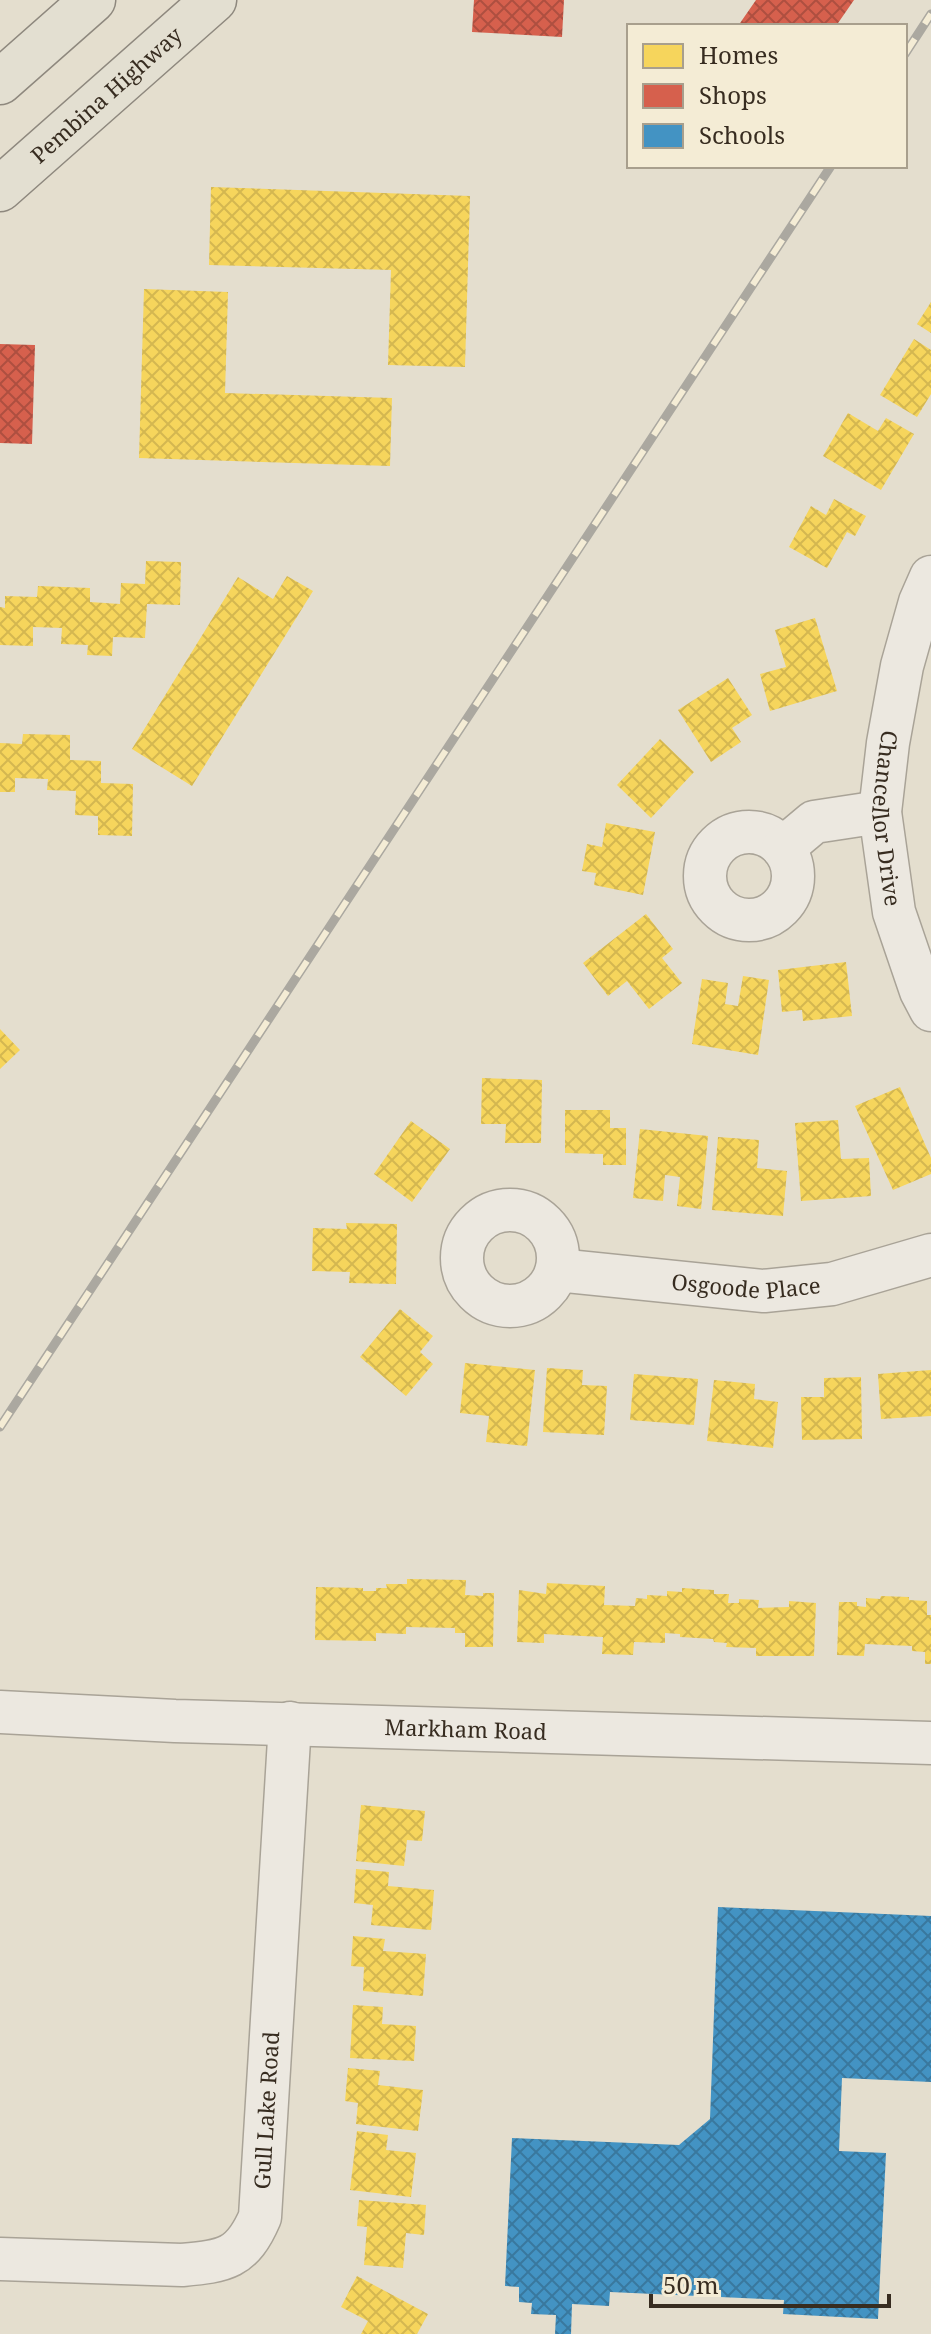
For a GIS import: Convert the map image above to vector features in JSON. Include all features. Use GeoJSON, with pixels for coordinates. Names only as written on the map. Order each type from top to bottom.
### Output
{"type":"FeatureCollection","features":[{"type":"Feature","properties":{"kind":"main road"},"geometry":{"type":"LineString","coordinates":[[0,82],[93,0]]}},
{"type":"Feature","properties":{"kind":"main road","name":"Pembina Highway"},"geometry":{"type":"LineString","coordinates":[[0,189],[214,0]]}},
{"type":"Feature","properties":{"kind":"street","name":"Chancellor Drive"},"geometry":{"type":"LineString","coordinates":[[931,577],[920,602],[902,666],[880,812],[894,912],[921,991],[931,1010]]}},
{"type":"Feature","properties":{"kind":"street"},"geometry":{"type":"LineString","coordinates":[[783,848],[814,822],[880,812]]}},
{"type":"Feature","properties":{"kind":"street","name":"Osgoode Place"},"geometry":{"type":"LineString","coordinates":[[557,1270],[764,1291],[832,1284],[931,1255]]}},
{"type":"Feature","properties":{"kind":"street","name":"Markham Road"},"geometry":{"type":"LineString","coordinates":[[0,1712],[175,1721],[931,1743]]}},
{"type":"Feature","properties":{"kind":"street","name":"Gull Lake Road"},"geometry":{"type":"LineString","coordinates":[[0,2259],[182,2265],[210,2262],[233,2255],[251,2239],[260,2217],[290,1723]]}},
{"type":"Feature","properties":{"kind":"building: Homes"},"geometry":{"type":"Polygon","coordinates":[[[211,187],[470,196],[465,367],[388,365],[391,270],[209,265],[211,187]]]}},
{"type":"Feature","properties":{"kind":"building: Homes"},"geometry":{"type":"Polygon","coordinates":[[[144,289],[228,292],[225,393],[392,398],[390,466],[139,458],[144,289]]]}},
{"type":"Feature","properties":{"kind":"building: Homes"},"geometry":{"type":"Polygon","coordinates":[[[931,302],[931,333],[917,324],[931,302]]]}},
{"type":"Feature","properties":{"kind":"building: Homes"},"geometry":{"type":"Polygon","coordinates":[[[914,339],[931,350],[931,394],[917,417],[880,395],[914,339]]]}},
{"type":"Feature","properties":{"kind":"building: Homes"},"geometry":{"type":"Polygon","coordinates":[[[848,413],[878,431],[886,418],[914,434],[881,490],[823,456],[848,413]]]}},
{"type":"Feature","properties":{"kind":"building: Homes"},"geometry":{"type":"Polygon","coordinates":[[[834,499],[866,516],[855,536],[847,532],[827,568],[789,547],[811,506],[826,515],[834,499]]]}},
{"type":"Feature","properties":{"kind":"building: Homes"},"geometry":{"type":"Polygon","coordinates":[[[146,561],[181,562],[180,605],[147,604],[145,638],[113,637],[112,656],[87,655],[88,645],[61,644],[62,628],[33,627],[33,646],[0,645],[0,607],[5,608],[5,596],[37,597],[38,586],[90,588],[90,602],[120,604],[121,583],[145,584],[146,561]]]}},
{"type":"Feature","properties":{"kind":"building: Homes"},"geometry":{"type":"Polygon","coordinates":[[[287,576],[313,591],[192,786],[132,749],[238,577],[273,599],[287,576]]]}},
{"type":"Feature","properties":{"kind":"building: Homes"},"geometry":{"type":"Polygon","coordinates":[[[815,618],[837,691],[770,711],[760,674],[786,667],[775,630],[815,618]]]}},
{"type":"Feature","properties":{"kind":"building: Homes"},"geometry":{"type":"Polygon","coordinates":[[[728,678],[752,715],[732,728],[741,742],[711,762],[678,710],[728,678]]]}},
{"type":"Feature","properties":{"kind":"building: Homes"},"geometry":{"type":"Polygon","coordinates":[[[23,734],[70,735],[70,760],[101,761],[101,783],[133,784],[132,836],[98,835],[98,816],[75,815],[76,791],[47,790],[48,779],[15,778],[15,792],[0,792],[0,743],[22,744],[23,734]]]}},
{"type":"Feature","properties":{"kind":"building: Homes"},"geometry":{"type":"Polygon","coordinates":[[[660,739],[694,772],[651,818],[617,785],[660,739]]]}},
{"type":"Feature","properties":{"kind":"building: Homes"},"geometry":{"type":"Polygon","coordinates":[[[606,823],[655,832],[643,895],[594,885],[596,873],[582,871],[587,844],[602,847],[606,823]]]}},
{"type":"Feature","properties":{"kind":"building: Homes"},"geometry":{"type":"Polygon","coordinates":[[[646,914],[673,949],[662,958],[682,983],[649,1009],[627,981],[608,996],[583,963],[646,914]]]}},
{"type":"Feature","properties":{"kind":"building: Homes"},"geometry":{"type":"Polygon","coordinates":[[[846,962],[852,1016],[803,1021],[802,1010],[782,1012],[778,970],[846,962]]]}},
{"type":"Feature","properties":{"kind":"building: Homes"},"geometry":{"type":"Polygon","coordinates":[[[743,976],[769,980],[758,1055],[692,1044],[702,979],[728,983],[725,1004],[738,1006],[743,976]]]}},
{"type":"Feature","properties":{"kind":"building: Homes"},"geometry":{"type":"Polygon","coordinates":[[[0,1029],[20,1050],[0,1069],[0,1029]]]}},
{"type":"Feature","properties":{"kind":"building: Homes"},"geometry":{"type":"Polygon","coordinates":[[[482,1078],[542,1080],[541,1143],[505,1143],[506,1124],[481,1124],[482,1078]]]}},
{"type":"Feature","properties":{"kind":"building: Homes"},"geometry":{"type":"Polygon","coordinates":[[[900,1087],[931,1158],[931,1174],[893,1190],[855,1106],[900,1087]]]}},
{"type":"Feature","properties":{"kind":"building: Homes"},"geometry":{"type":"Polygon","coordinates":[[[565,1110],[610,1110],[610,1128],[626,1128],[626,1165],[603,1165],[603,1154],[565,1153],[565,1110]]]}},
{"type":"Feature","properties":{"kind":"building: Homes"},"geometry":{"type":"Polygon","coordinates":[[[838,1120],[841,1159],[869,1158],[871,1196],[801,1201],[795,1123],[838,1120]]]}},
{"type":"Feature","properties":{"kind":"building: Homes"},"geometry":{"type":"Polygon","coordinates":[[[411,1121],[450,1149],[412,1202],[374,1174],[411,1121]]]}},
{"type":"Feature","properties":{"kind":"building: Homes"},"geometry":{"type":"Polygon","coordinates":[[[640,1129],[708,1136],[701,1209],[677,1206],[680,1177],[665,1175],[663,1201],[633,1198],[640,1129]]]}},
{"type":"Feature","properties":{"kind":"building: Homes"},"geometry":{"type":"Polygon","coordinates":[[[718,1137],[759,1140],[757,1168],[787,1171],[783,1216],[712,1210],[718,1137]]]}},
{"type":"Feature","properties":{"kind":"building: Homes"},"geometry":{"type":"Polygon","coordinates":[[[346,1223],[397,1224],[396,1284],[349,1283],[350,1272],[312,1271],[313,1228],[347,1229],[346,1223]]]}},
{"type":"Feature","properties":{"kind":"building: Homes"},"geometry":{"type":"Polygon","coordinates":[[[400,1309],[433,1336],[420,1352],[433,1364],[406,1396],[360,1357],[400,1309]]]}},
{"type":"Feature","properties":{"kind":"building: Homes"},"geometry":{"type":"Polygon","coordinates":[[[465,1363],[535,1370],[527,1446],[486,1442],[489,1416],[460,1413],[465,1363]]]}},
{"type":"Feature","properties":{"kind":"building: Homes"},"geometry":{"type":"Polygon","coordinates":[[[547,1368],[583,1370],[582,1385],[607,1386],[604,1435],[543,1432],[547,1368]]]}},
{"type":"Feature","properties":{"kind":"building: Homes"},"geometry":{"type":"Polygon","coordinates":[[[931,1370],[931,1416],[881,1419],[878,1374],[931,1370]]]}},
{"type":"Feature","properties":{"kind":"building: Homes"},"geometry":{"type":"Polygon","coordinates":[[[634,1374],[698,1379],[694,1425],[630,1420],[634,1374]]]}},
{"type":"Feature","properties":{"kind":"building: Homes"},"geometry":{"type":"Polygon","coordinates":[[[861,1377],[862,1439],[802,1440],[801,1397],[824,1397],[824,1378],[861,1377]]]}},
{"type":"Feature","properties":{"kind":"building: Homes"},"geometry":{"type":"Polygon","coordinates":[[[714,1380],[755,1384],[754,1399],[778,1402],[773,1448],[707,1441],[714,1380]]]}},
{"type":"Feature","properties":{"kind":"building: Homes"},"geometry":{"type":"Polygon","coordinates":[[[407,1579],[466,1580],[465,1595],[494,1593],[493,1647],[465,1647],[465,1633],[455,1633],[455,1628],[406,1627],[406,1634],[376,1633],[376,1641],[315,1640],[316,1587],[376,1591],[376,1588],[387,1588],[386,1584],[407,1584],[407,1579]]]}},
{"type":"Feature","properties":{"kind":"building: Homes"},"geometry":{"type":"Polygon","coordinates":[[[547,1583],[605,1586],[604,1605],[635,1606],[636,1598],[667,1596],[667,1591],[682,1592],[682,1588],[729,1594],[728,1603],[739,1603],[739,1599],[759,1600],[758,1608],[789,1607],[789,1601],[816,1603],[814,1656],[756,1656],[756,1648],[726,1647],[727,1643],[714,1642],[713,1639],[665,1633],[665,1643],[634,1642],[633,1655],[602,1654],[603,1637],[544,1634],[544,1643],[517,1642],[519,1590],[546,1594],[547,1583]]]}},
{"type":"Feature","properties":{"kind":"building: Homes"},"geometry":{"type":"Polygon","coordinates":[[[881,1596],[927,1601],[927,1615],[931,1615],[931,1664],[925,1664],[925,1652],[912,1651],[912,1646],[865,1644],[864,1656],[837,1655],[839,1602],[857,1602],[857,1606],[866,1607],[866,1598],[880,1599],[881,1596]]]}},
{"type":"Feature","properties":{"kind":"building: Homes"},"geometry":{"type":"Polygon","coordinates":[[[361,1805],[425,1811],[422,1841],[407,1840],[404,1866],[356,1861],[361,1805]]]}},
{"type":"Feature","properties":{"kind":"building: Homes"},"geometry":{"type":"Polygon","coordinates":[[[356,1869],[389,1872],[388,1886],[434,1890],[431,1930],[371,1925],[373,1905],[354,1903],[356,1869]]]}},
{"type":"Feature","properties":{"kind":"building: Homes"},"geometry":{"type":"Polygon","coordinates":[[[353,1936],[385,1939],[383,1951],[426,1954],[423,1996],[363,1991],[364,1967],[351,1966],[353,1936]]]}},
{"type":"Feature","properties":{"kind":"building: Homes"},"geometry":{"type":"Polygon","coordinates":[[[353,2005],[383,2007],[382,2024],[416,2026],[414,2061],[350,2058],[353,2005]]]}},
{"type":"Feature","properties":{"kind":"building: Homes"},"geometry":{"type":"Polygon","coordinates":[[[348,2068],[380,2071],[378,2085],[423,2090],[418,2131],[356,2124],[358,2103],[345,2101],[348,2068]]]}},
{"type":"Feature","properties":{"kind":"building: Homes"},"geometry":{"type":"Polygon","coordinates":[[[357,2131],[388,2135],[386,2150],[416,2153],[411,2197],[350,2190],[357,2131]]]}},
{"type":"Feature","properties":{"kind":"building: Homes"},"geometry":{"type":"Polygon","coordinates":[[[359,2200],[426,2205],[424,2235],[406,2233],[403,2268],[364,2265],[367,2227],[357,2226],[359,2200]]]}},
{"type":"Feature","properties":{"kind":"building: Homes"},"geometry":{"type":"Polygon","coordinates":[[[357,2276],[428,2314],[417,2334],[361,2334],[368,2321],[341,2307],[357,2276]]]}},
{"type":"Feature","properties":{"kind":"building: Shops"},"geometry":{"type":"Polygon","coordinates":[[[474,0],[564,0],[562,37],[472,32],[474,0]]]}},
{"type":"Feature","properties":{"kind":"building: Shops"},"geometry":{"type":"Polygon","coordinates":[[[756,0],[854,0],[837,24],[739,24],[756,0]]]}},
{"type":"Feature","properties":{"kind":"building: Shops"},"geometry":{"type":"Polygon","coordinates":[[[0,344],[35,345],[32,444],[0,443],[0,344]]]}},
{"type":"Feature","properties":{"kind":"building: Schools"},"geometry":{"type":"Polygon","coordinates":[[[718,1907],[931,1916],[931,2082],[842,2078],[839,2151],[886,2153],[878,2319],[783,2314],[784,2300],[610,2292],[609,2306],[572,2304],[571,2334],[555,2334],[556,2315],[531,2314],[532,2303],[519,2302],[519,2287],[505,2286],[512,2138],[679,2145],[710,2119],[718,1907]]]}},
{"type":"Feature","properties":{"kind":"railway"},"geometry":{"type":"LineString","coordinates":[[907,51],[931,14]]}},
{"type":"Feature","properties":{"kind":"railway"},"geometry":{"type":"LineString","coordinates":[[0,1427],[830,168]]}}]}
